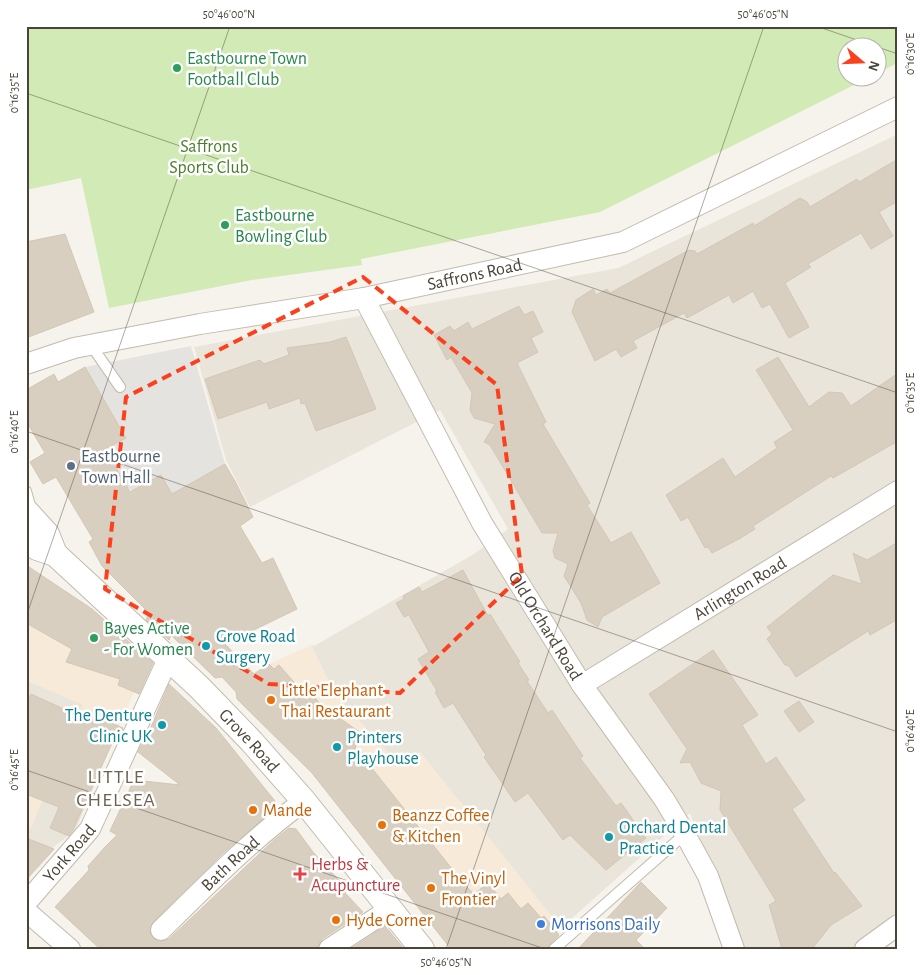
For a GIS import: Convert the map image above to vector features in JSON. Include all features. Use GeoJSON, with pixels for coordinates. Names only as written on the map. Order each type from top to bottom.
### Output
{"type":"FeatureCollection","features":[{"type":"Feature","properties":{"kind":"street","name":"Saffrons Road"},"geometry":{"type":"LineString","coordinates":[[26,364],[74,348],[200,324],[364,298],[623,242],[898,107]]}},
{"type":"Feature","properties":{"kind":"street","name":"Old Orchard Road"},"geometry":{"type":"LineString","coordinates":[[364,298],[482,523],[582,685],[664,799],[685,834],[708,876],[734,949]]}},
{"type":"Feature","properties":{"kind":"street","name":"Arlington Road"},"geometry":{"type":"LineString","coordinates":[[582,685],[898,491]]}},
{"type":"Feature","properties":{"kind":"street","name":"Grove Road"},"geometry":{"type":"LineString","coordinates":[[30,514],[47,534],[55,554]]}},
{"type":"Feature","properties":{"kind":"street","name":"Grove Road"},"geometry":{"type":"LineString","coordinates":[[26,540],[37,548],[55,554],[232,722],[304,801],[422,949]]}},
{"type":"Feature","properties":{"kind":"street","name":"York Road"},"geometry":{"type":"LineString","coordinates":[[26,903],[90,829],[168,660]]}},
{"type":"Feature","properties":{"kind":"street","name":"Bath Road"},"geometry":{"type":"LineString","coordinates":[[161,930],[224,869],[282,817],[304,801]]}},
{"type":"Feature","properties":{"kind":"street"},"geometry":{"type":"LineString","coordinates":[[329,949],[390,909]]}},
{"type":"Feature","properties":{"kind":"street"},"geometry":{"type":"LineString","coordinates":[[26,911],[70,949]]}},
{"type":"Feature","properties":{"kind":"street"},"geometry":{"type":"LineString","coordinates":[[865,949],[898,925]]}},
{"type":"Feature","properties":{"kind":"lane"},"geometry":{"type":"LineString","coordinates":[[91,345],[120,387]]}},
{"type":"Feature","properties":{"kind":"lane"},"geometry":{"type":"LineString","coordinates":[[26,491],[30,514]]}},
{"type":"Feature","properties":{"kind":"lane"},"geometry":{"type":"LineString","coordinates":[[554,949],[685,834]]}},
{"type":"Feature","properties":{"kind":"highlighted area"},"geometry":{"type":"Polygon","coordinates":[[[363,277],[497,385],[522,575],[400,693],[269,684],[105,589],[126,397],[363,277]]]}},
{"type":"Feature","properties":{"kind":"shaded area"},"geometry":{"type":"Polygon","coordinates":[[[898,134],[898,911],[851,949],[745,949],[690,813],[561,928],[420,752],[401,767],[334,693],[311,645],[314,646],[474,554],[508,529],[440,410],[250,507],[226,460],[194,347],[618,268],[898,134]]]}},
{"type":"Feature","properties":{"kind":"shaded area"},"geometry":{"type":"Polygon","coordinates":[[[191,346],[225,464],[172,494],[161,475],[132,491],[127,487],[123,489],[101,451],[126,437],[85,367],[191,346]]]}},
{"type":"Feature","properties":{"kind":"shaded area"},"geometry":{"type":"Polygon","coordinates":[[[26,579],[144,669],[119,728],[81,711],[83,705],[26,680],[26,579]]]}},
{"type":"Feature","properties":{"kind":"shaded area"},"geometry":{"type":"Polygon","coordinates":[[[311,645],[334,693],[401,767],[420,752],[561,928],[543,949],[450,949],[312,773],[237,699],[236,692],[254,674],[269,664],[311,645]]]}},
{"type":"Feature","properties":{"kind":"shaded area"},"geometry":{"type":"Polygon","coordinates":[[[26,680],[84,705],[81,711],[119,728],[75,831],[52,848],[51,853],[26,880],[26,830],[31,828],[26,787],[26,680]]]}},
{"type":"Feature","properties":{"kind":"shaded area"},"geometry":{"type":"Polygon","coordinates":[[[26,787],[45,794],[31,828],[26,830],[26,787]]]}},
{"type":"Feature","properties":{"kind":"green space","name":"Saffrons Sports Club"},"geometry":{"type":"Polygon","coordinates":[[[26,26],[898,26],[898,63],[886,69],[886,38],[836,38],[836,88],[848,88],[600,212],[361,259],[362,265],[252,280],[109,308],[81,178],[26,190],[26,26]]]}},
{"type":"Feature","properties":{"kind":"building"},"geometry":{"type":"Polygon","coordinates":[[[898,159],[898,201],[879,212],[893,236],[871,249],[861,233],[808,264],[811,267],[785,283],[809,327],[789,338],[770,304],[762,308],[753,291],[733,303],[729,295],[687,318],[684,313],[633,341],[637,348],[621,357],[616,349],[595,361],[572,312],[576,300],[593,289],[596,295],[607,289],[610,293],[689,250],[695,251],[697,254],[753,223],[754,226],[800,198],[807,202],[810,207],[857,179],[859,182],[898,159]]]}},
{"type":"Feature","properties":{"kind":"building"},"geometry":{"type":"Polygon","coordinates":[[[65,234],[94,312],[26,338],[26,242],[65,234]]]}},
{"type":"Feature","properties":{"kind":"building"},"geometry":{"type":"Polygon","coordinates":[[[519,306],[524,315],[533,311],[543,332],[531,338],[538,352],[517,363],[546,422],[543,424],[590,503],[587,505],[611,543],[631,532],[660,583],[602,617],[598,627],[587,620],[581,603],[564,576],[568,564],[555,558],[553,551],[558,533],[542,533],[490,445],[484,442],[495,424],[474,418],[470,410],[472,393],[451,357],[447,360],[434,335],[450,326],[454,331],[468,322],[472,329],[519,306]]]}},
{"type":"Feature","properties":{"kind":"building"},"geometry":{"type":"Polygon","coordinates":[[[346,337],[376,409],[316,431],[305,403],[301,404],[300,398],[269,409],[267,402],[218,419],[205,379],[260,360],[264,364],[289,355],[287,348],[330,342],[346,337]]]}},
{"type":"Feature","properties":{"kind":"building"},"geometry":{"type":"Polygon","coordinates":[[[778,357],[809,407],[829,392],[842,393],[851,406],[898,373],[898,441],[833,478],[831,476],[753,526],[755,529],[712,553],[708,547],[705,548],[688,517],[681,521],[666,495],[723,458],[735,477],[777,448],[774,442],[793,430],[756,370],[778,357]]]}},
{"type":"Feature","properties":{"kind":"building"},"geometry":{"type":"Polygon","coordinates":[[[85,367],[126,438],[105,449],[130,492],[161,475],[172,494],[225,464],[236,483],[253,517],[240,526],[262,563],[273,558],[297,609],[225,644],[254,674],[269,664],[274,669],[279,665],[306,696],[311,692],[320,704],[358,731],[364,739],[355,747],[464,884],[474,894],[488,883],[501,899],[508,893],[521,909],[528,903],[541,918],[544,916],[559,935],[547,949],[451,949],[312,773],[237,699],[236,692],[222,677],[215,678],[171,635],[169,640],[146,620],[149,613],[102,566],[89,542],[93,539],[56,477],[43,484],[30,462],[45,453],[26,421],[26,390],[54,374],[58,382],[85,367]]]}},
{"type":"Feature","properties":{"kind":"building"},"geometry":{"type":"Polygon","coordinates":[[[898,542],[898,619],[870,635],[868,631],[796,677],[767,639],[772,634],[767,627],[833,575],[862,584],[853,553],[867,560],[898,542]]]}},
{"type":"Feature","properties":{"kind":"building"},"geometry":{"type":"Polygon","coordinates":[[[26,565],[92,609],[153,663],[139,694],[118,685],[120,679],[66,662],[72,649],[26,623],[26,565]]]}},
{"type":"Feature","properties":{"kind":"building"},"geometry":{"type":"Polygon","coordinates":[[[463,570],[488,616],[490,614],[520,662],[518,663],[529,680],[527,681],[548,713],[552,710],[583,756],[580,758],[616,806],[621,803],[646,838],[606,870],[570,835],[563,840],[528,793],[515,802],[484,757],[486,755],[453,703],[444,708],[435,692],[437,691],[418,659],[429,652],[409,615],[404,617],[396,603],[404,599],[403,596],[419,587],[422,592],[463,570]]]}},
{"type":"Feature","properties":{"kind":"building"},"geometry":{"type":"Polygon","coordinates":[[[713,650],[758,715],[742,725],[766,764],[776,757],[805,800],[792,809],[834,873],[862,906],[831,925],[812,949],[782,949],[769,905],[776,901],[720,810],[721,791],[701,783],[690,762],[680,763],[687,749],[649,694],[713,650]]]}},
{"type":"Feature","properties":{"kind":"building"},"geometry":{"type":"Polygon","coordinates":[[[169,684],[216,728],[275,801],[272,811],[222,854],[153,922],[150,933],[158,942],[169,939],[289,828],[296,829],[313,852],[348,890],[345,893],[363,912],[322,939],[317,949],[100,949],[55,907],[89,870],[88,866],[117,835],[110,831],[134,780],[180,785],[138,752],[146,739],[169,684]]]}},
{"type":"Feature","properties":{"kind":"building"},"geometry":{"type":"Polygon","coordinates":[[[31,694],[92,722],[95,716],[123,728],[119,737],[116,734],[69,836],[50,828],[59,807],[26,794],[26,704],[31,694]]]}},
{"type":"Feature","properties":{"kind":"building"},"geometry":{"type":"Polygon","coordinates":[[[799,701],[814,722],[799,732],[784,711],[799,701]]]}},
{"type":"Feature","properties":{"kind":"building"},"geometry":{"type":"Polygon","coordinates":[[[26,838],[54,849],[26,880],[26,838]]]}},
{"type":"Feature","properties":{"kind":"building"},"geometry":{"type":"Polygon","coordinates":[[[641,882],[667,908],[636,940],[645,949],[578,949],[641,882]]]}},
{"type":"Feature","properties":{"kind":"building"},"geometry":{"type":"Polygon","coordinates":[[[385,926],[404,949],[351,949],[385,926]]]}},
{"type":"Feature","properties":{"kind":"place","name":"Eastbourne Town Football Club"},"geometry":{"type":"Point","coordinates":[177,68]}},
{"type":"Feature","properties":{"kind":"place","name":"Eastbourne Bowling Club"},"geometry":{"type":"Point","coordinates":[225,225]}},
{"type":"Feature","properties":{"kind":"place","name":"Eastbourne Town Hall"},"geometry":{"type":"Point","coordinates":[71,466]}},
{"type":"Feature","properties":{"kind":"place","name":"Bayes Active - For Women"},"geometry":{"type":"Point","coordinates":[94,638]}},
{"type":"Feature","properties":{"kind":"place","name":"Grove Road Surgery"},"geometry":{"type":"Point","coordinates":[206,646]}},
{"type":"Feature","properties":{"kind":"place","name":"Little Elephant Thai Restaurant"},"geometry":{"type":"Point","coordinates":[271,700]}},
{"type":"Feature","properties":{"kind":"place","name":"The Denture Clinic UK"},"geometry":{"type":"Point","coordinates":[162,725]}},
{"type":"Feature","properties":{"kind":"place","name":"Printers Playhouse"},"geometry":{"type":"Point","coordinates":[337,747]}},
{"type":"Feature","properties":{"kind":"place","name":"Mande"},"geometry":{"type":"Point","coordinates":[253,810]}},
{"type":"Feature","properties":{"kind":"place","name":"Beanzz Coffee & Kitchen"},"geometry":{"type":"Point","coordinates":[382,825]}},
{"type":"Feature","properties":{"kind":"place","name":"Orchard Dental Practice"},"geometry":{"type":"Point","coordinates":[609,837]}},
{"type":"Feature","properties":{"kind":"place","name":"Herbs & Acupuncture"},"geometry":{"type":"Point","coordinates":[300,874]}},
{"type":"Feature","properties":{"kind":"place","name":"The Vinyl Frontier"},"geometry":{"type":"Point","coordinates":[431,888]}},
{"type":"Feature","properties":{"kind":"place","name":"Hyde Corner"},"geometry":{"type":"Point","coordinates":[336,920]}},
{"type":"Feature","properties":{"kind":"place","name":"Morrisons Daily"},"geometry":{"type":"Point","coordinates":[541,924]}},
{"type":"Feature","properties":{"kind":"district","name":"LITTLE CHELSEA"},"geometry":{"type":"Point","coordinates":[116,788]}}]}
